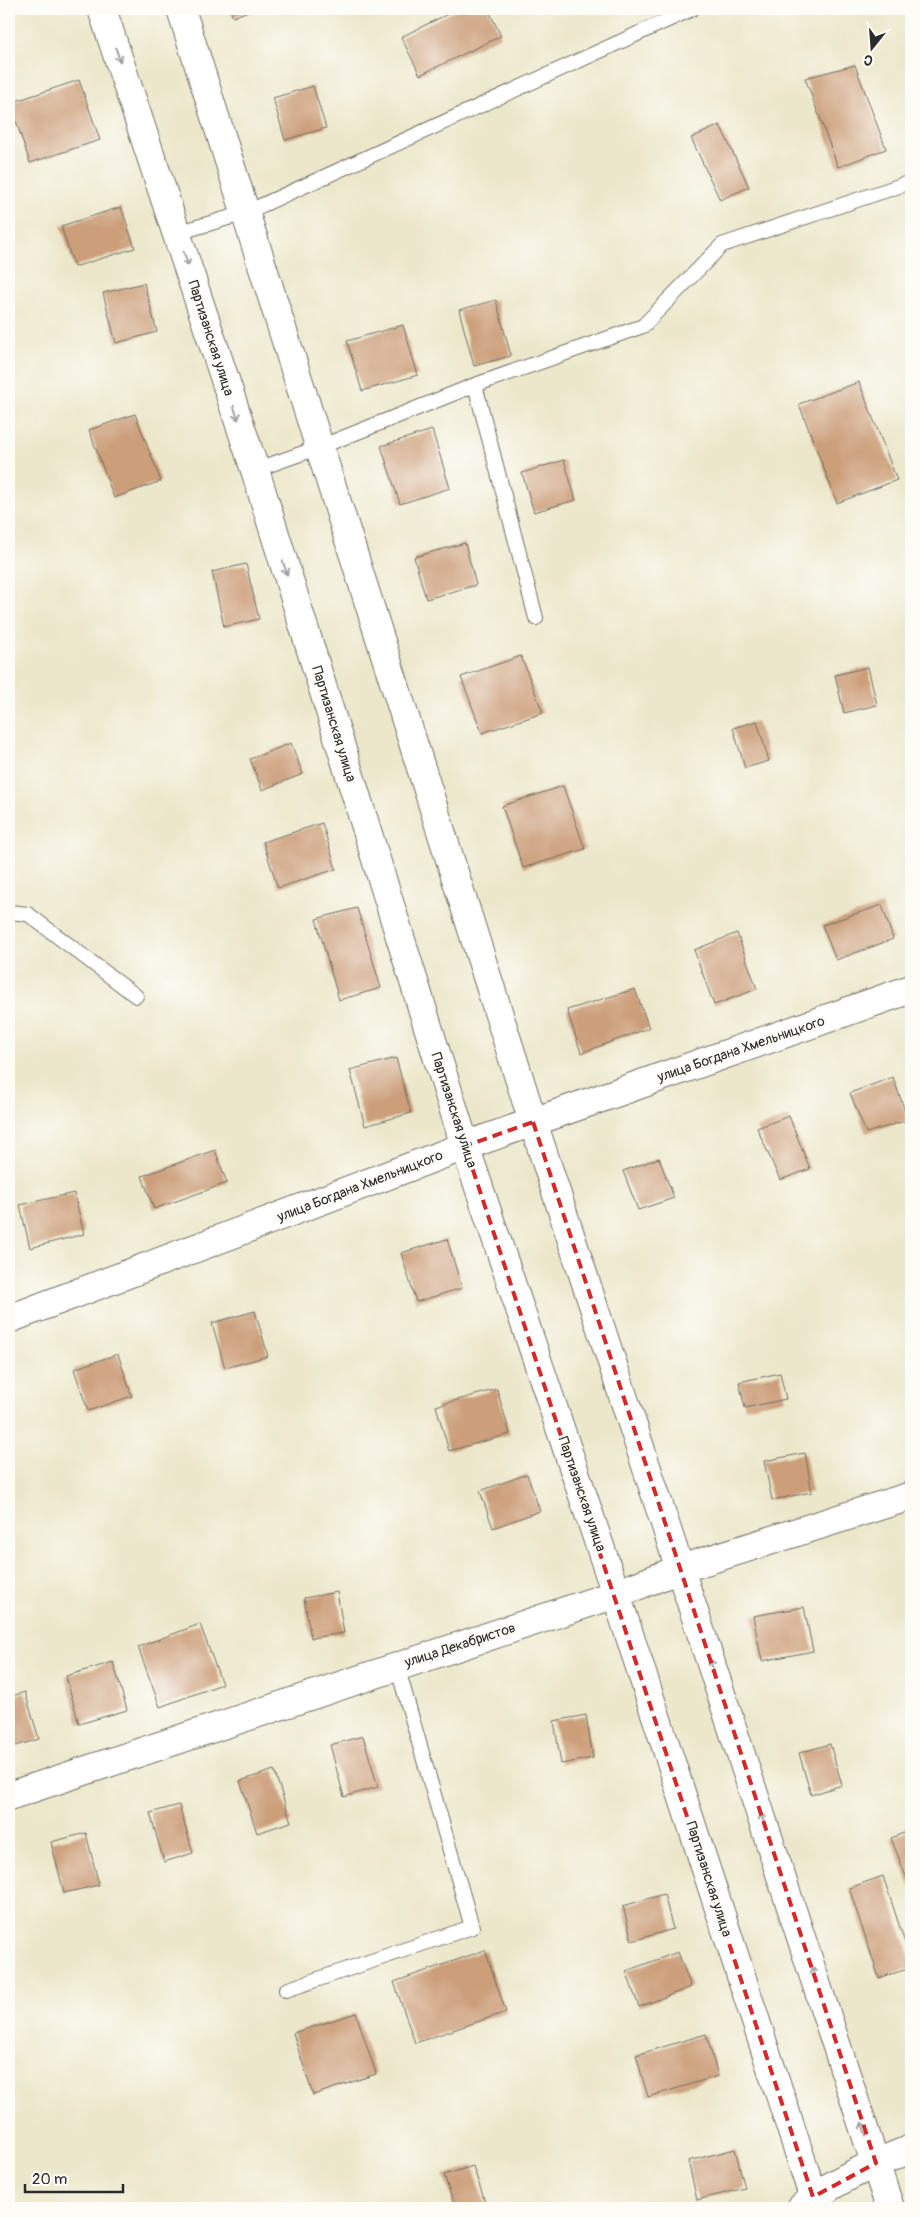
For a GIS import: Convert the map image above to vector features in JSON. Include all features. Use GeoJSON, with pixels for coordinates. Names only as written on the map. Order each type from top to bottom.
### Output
{"type":"FeatureCollection","features":[{"type":"Feature","properties":{"kind":"street","name":"Партизанская улица"},"geometry":{"type":"LineString","coordinates":[[102,9],[255,470],[465,1146],[616,1594],[810,2204]]}},
{"type":"Feature","properties":{"kind":"street"},"geometry":{"type":"LineString","coordinates":[[181,9],[533,1122],[890,2208]]}},
{"type":"Feature","properties":{"kind":"street","name":"улица Богдана Хмельницкого"},"geometry":{"type":"LineString","coordinates":[[9,1319],[465,1146],[911,990]]}},
{"type":"Feature","properties":{"kind":"street","name":"улица Декабристов"},"geometry":{"type":"LineString","coordinates":[[9,1796],[616,1594],[680,1570],[911,1496]]}},
{"type":"Feature","properties":{"kind":"street"},"geometry":{"type":"LineString","coordinates":[[810,2204],[876,2163],[911,2149]]}},
{"type":"Feature","properties":{"kind":"lane"},"geometry":{"type":"LineString","coordinates":[[177,233],[246,213],[692,9]]}},
{"type":"Feature","properties":{"kind":"lane"},"geometry":{"type":"LineString","coordinates":[[255,470],[320,447],[475,385],[643,326],[722,245],[911,182]]}},
{"type":"Feature","properties":{"kind":"lane"},"geometry":{"type":"LineString","coordinates":[[475,385],[536,618]]}},
{"type":"Feature","properties":{"kind":"lane"},"geometry":{"type":"LineString","coordinates":[[9,912],[28,914],[136,996]]}},
{"type":"Feature","properties":{"kind":"lane"},"geometry":{"type":"LineString","coordinates":[[286,1990],[472,1927],[397,1666]]}},
{"type":"Feature","properties":{"kind":"highlighted area"},"geometry":{"type":"Polygon","coordinates":[[[533,1122],[876,2163],[813,2197],[465,1146],[533,1122]]]}},
{"type":"Feature","properties":{"kind":"building"},"geometry":{"type":"Polygon","coordinates":[[[230,9],[253,9],[233,17],[230,9]]]}},
{"type":"Feature","properties":{"kind":"building"},"geometry":{"type":"Polygon","coordinates":[[[458,9],[488,9],[501,36],[420,75],[401,37],[458,9]]]}},
{"type":"Feature","properties":{"kind":"building"},"geometry":{"type":"Polygon","coordinates":[[[855,65],[886,149],[838,167],[805,78],[855,65]]]}},
{"type":"Feature","properties":{"kind":"building"},"geometry":{"type":"Polygon","coordinates":[[[79,80],[100,140],[30,163],[10,103],[79,80]]]}},
{"type":"Feature","properties":{"kind":"building"},"geometry":{"type":"Polygon","coordinates":[[[313,86],[326,128],[285,140],[273,98],[313,86]]]}},
{"type":"Feature","properties":{"kind":"building"},"geometry":{"type":"Polygon","coordinates":[[[720,125],[749,187],[720,200],[691,138],[720,125]]]}},
{"type":"Feature","properties":{"kind":"building"},"geometry":{"type":"Polygon","coordinates":[[[121,207],[135,248],[74,267],[61,226],[121,207]]]}},
{"type":"Feature","properties":{"kind":"building"},"geometry":{"type":"Polygon","coordinates":[[[144,283],[157,332],[116,343],[103,293],[144,283]]]}},
{"type":"Feature","properties":{"kind":"building"},"geometry":{"type":"Polygon","coordinates":[[[496,300],[511,356],[474,366],[459,310],[496,300]]]}},
{"type":"Feature","properties":{"kind":"building"},"geometry":{"type":"Polygon","coordinates":[[[403,325],[418,375],[362,391],[347,341],[403,325]]]}},
{"type":"Feature","properties":{"kind":"building"},"geometry":{"type":"Polygon","coordinates":[[[859,382],[897,480],[837,503],[799,404],[859,382]]]}},
{"type":"Feature","properties":{"kind":"building"},"geometry":{"type":"Polygon","coordinates":[[[135,414],[161,481],[114,498],[89,430],[135,414]]]}},
{"type":"Feature","properties":{"kind":"building"},"geometry":{"type":"Polygon","coordinates":[[[432,430],[450,488],[400,504],[381,446],[432,430]]]}},
{"type":"Feature","properties":{"kind":"building"},"geometry":{"type":"Polygon","coordinates":[[[564,460],[576,500],[534,512],[522,473],[564,460]]]}},
{"type":"Feature","properties":{"kind":"building"},"geometry":{"type":"Polygon","coordinates":[[[465,543],[476,585],[426,599],[414,557],[465,543]]]}},
{"type":"Feature","properties":{"kind":"building"},"geometry":{"type":"Polygon","coordinates":[[[246,564],[259,619],[224,627],[212,572],[246,564]]]}},
{"type":"Feature","properties":{"kind":"building"},"geometry":{"type":"Polygon","coordinates":[[[521,656],[543,713],[482,733],[461,677],[521,656]]]}},
{"type":"Feature","properties":{"kind":"building"},"geometry":{"type":"Polygon","coordinates":[[[868,667],[877,705],[844,713],[835,675],[868,667]]]}},
{"type":"Feature","properties":{"kind":"building"},"geometry":{"type":"Polygon","coordinates":[[[757,721],[769,761],[745,768],[733,728],[757,721]]]}},
{"type":"Feature","properties":{"kind":"building"},"geometry":{"type":"Polygon","coordinates":[[[291,743],[303,774],[262,790],[250,759],[291,743]]]}},
{"type":"Feature","properties":{"kind":"building"},"geometry":{"type":"Polygon","coordinates":[[[563,786],[585,849],[523,868],[502,806],[563,786]]]}},
{"type":"Feature","properties":{"kind":"building"},"geometry":{"type":"Polygon","coordinates":[[[322,823],[336,869],[278,888],[263,842],[322,823]]]}},
{"type":"Feature","properties":{"kind":"building"},"geometry":{"type":"Polygon","coordinates":[[[882,905],[893,939],[836,960],[822,925],[882,905]]]}},
{"type":"Feature","properties":{"kind":"building"},"geometry":{"type":"Polygon","coordinates":[[[357,908],[381,988],[339,1000],[316,919],[357,908]]]}},
{"type":"Feature","properties":{"kind":"building"},"geometry":{"type":"Polygon","coordinates":[[[737,933],[757,989],[714,1005],[694,950],[737,933]]]}},
{"type":"Feature","properties":{"kind":"building"},"geometry":{"type":"Polygon","coordinates":[[[635,989],[649,1028],[581,1053],[567,1010],[635,989]]]}},
{"type":"Feature","properties":{"kind":"building"},"geometry":{"type":"Polygon","coordinates":[[[396,1058],[411,1113],[365,1126],[350,1070],[396,1058]]]}},
{"type":"Feature","properties":{"kind":"building"},"geometry":{"type":"Polygon","coordinates":[[[893,1077],[908,1120],[866,1133],[850,1093],[893,1077]]]}},
{"type":"Feature","properties":{"kind":"building"},"geometry":{"type":"Polygon","coordinates":[[[789,1116],[810,1169],[780,1180],[757,1128],[789,1116]]]}},
{"type":"Feature","properties":{"kind":"building"},"geometry":{"type":"Polygon","coordinates":[[[215,1150],[227,1183],[154,1209],[142,1176],[215,1150]]]}},
{"type":"Feature","properties":{"kind":"building"},"geometry":{"type":"Polygon","coordinates":[[[659,1158],[674,1198],[638,1210],[623,1171],[659,1158]]]}},
{"type":"Feature","properties":{"kind":"building"},"geometry":{"type":"Polygon","coordinates":[[[74,1193],[84,1234],[30,1248],[20,1205],[74,1193]]]}},
{"type":"Feature","properties":{"kind":"building"},"geometry":{"type":"Polygon","coordinates":[[[447,1239],[462,1288],[416,1302],[401,1253],[447,1239]]]}},
{"type":"Feature","properties":{"kind":"building"},"geometry":{"type":"Polygon","coordinates":[[[255,1311],[268,1356],[225,1368],[212,1323],[255,1311]]]}},
{"type":"Feature","properties":{"kind":"building"},"geometry":{"type":"Polygon","coordinates":[[[118,1354],[132,1396],[88,1411],[74,1369],[118,1354]]]}},
{"type":"Feature","properties":{"kind":"building"},"geometry":{"type":"Polygon","coordinates":[[[780,1373],[786,1399],[745,1408],[739,1382],[780,1373]]]}},
{"type":"Feature","properties":{"kind":"building"},"geometry":{"type":"Polygon","coordinates":[[[497,1389],[510,1434],[449,1451],[436,1406],[497,1389]]]}},
{"type":"Feature","properties":{"kind":"building"},"geometry":{"type":"Polygon","coordinates":[[[805,1453],[812,1492],[772,1500],[764,1461],[805,1453]]]}},
{"type":"Feature","properties":{"kind":"building"},"geometry":{"type":"Polygon","coordinates":[[[527,1474],[540,1511],[493,1528],[480,1491],[527,1474]]]}},
{"type":"Feature","properties":{"kind":"building"},"geometry":{"type":"Polygon","coordinates":[[[337,1592],[344,1633],[311,1638],[304,1598],[337,1592]]]}},
{"type":"Feature","properties":{"kind":"building"},"geometry":{"type":"Polygon","coordinates":[[[804,1607],[813,1651],[762,1661],[753,1616],[804,1607]]]}},
{"type":"Feature","properties":{"kind":"building"},"geometry":{"type":"Polygon","coordinates":[[[200,1624],[222,1684],[160,1707],[138,1647],[200,1624]]]}},
{"type":"Feature","properties":{"kind":"building"},"geometry":{"type":"Polygon","coordinates":[[[113,1662],[127,1710],[79,1724],[66,1676],[113,1662]]]}},
{"type":"Feature","properties":{"kind":"building"},"geometry":{"type":"Polygon","coordinates":[[[25,1692],[39,1739],[9,1748],[9,1697],[25,1692]]]}},
{"type":"Feature","properties":{"kind":"building"},"geometry":{"type":"Polygon","coordinates":[[[586,1715],[593,1758],[561,1764],[554,1721],[586,1715]]]}},
{"type":"Feature","properties":{"kind":"building"},"geometry":{"type":"Polygon","coordinates":[[[363,1736],[378,1787],[344,1797],[330,1745],[363,1736]]]}},
{"type":"Feature","properties":{"kind":"building"},"geometry":{"type":"Polygon","coordinates":[[[830,1744],[842,1785],[811,1795],[799,1753],[830,1744]]]}},
{"type":"Feature","properties":{"kind":"building"},"geometry":{"type":"Polygon","coordinates":[[[274,1770],[291,1822],[257,1833],[240,1781],[274,1770]]]}},
{"type":"Feature","properties":{"kind":"building"},"geometry":{"type":"Polygon","coordinates":[[[179,1805],[193,1853],[164,1862],[150,1813],[179,1805]]]}},
{"type":"Feature","properties":{"kind":"building"},"geometry":{"type":"Polygon","coordinates":[[[911,1830],[911,1889],[891,1838],[911,1830]]]}},
{"type":"Feature","properties":{"kind":"building"},"geometry":{"type":"Polygon","coordinates":[[[86,1833],[99,1885],[64,1893],[51,1842],[86,1833]]]}},
{"type":"Feature","properties":{"kind":"building"},"geometry":{"type":"Polygon","coordinates":[[[883,1876],[911,1961],[911,1968],[879,1978],[849,1888],[883,1876]]]}},
{"type":"Feature","properties":{"kind":"building"},"geometry":{"type":"Polygon","coordinates":[[[664,1894],[673,1929],[632,1941],[623,1906],[664,1894]]]}},
{"type":"Feature","properties":{"kind":"building"},"geometry":{"type":"Polygon","coordinates":[[[485,1950],[506,2012],[415,2043],[394,1982],[485,1950]]]}},
{"type":"Feature","properties":{"kind":"building"},"geometry":{"type":"Polygon","coordinates":[[[678,1952],[691,1987],[639,2007],[626,1971],[678,1952]]]}},
{"type":"Feature","properties":{"kind":"building"},"geometry":{"type":"Polygon","coordinates":[[[356,2013],[376,2074],[313,2095],[293,2033],[356,2013]]]}},
{"type":"Feature","properties":{"kind":"building"},"geometry":{"type":"Polygon","coordinates":[[[706,2034],[718,2076],[648,2097],[636,2055],[706,2034]]]}},
{"type":"Feature","properties":{"kind":"building"},"geometry":{"type":"Polygon","coordinates":[[[735,2149],[745,2188],[697,2200],[688,2161],[735,2149]]]}},
{"type":"Feature","properties":{"kind":"building"},"geometry":{"type":"Polygon","coordinates":[[[473,2166],[487,2208],[455,2208],[444,2175],[473,2166]]]}}]}
